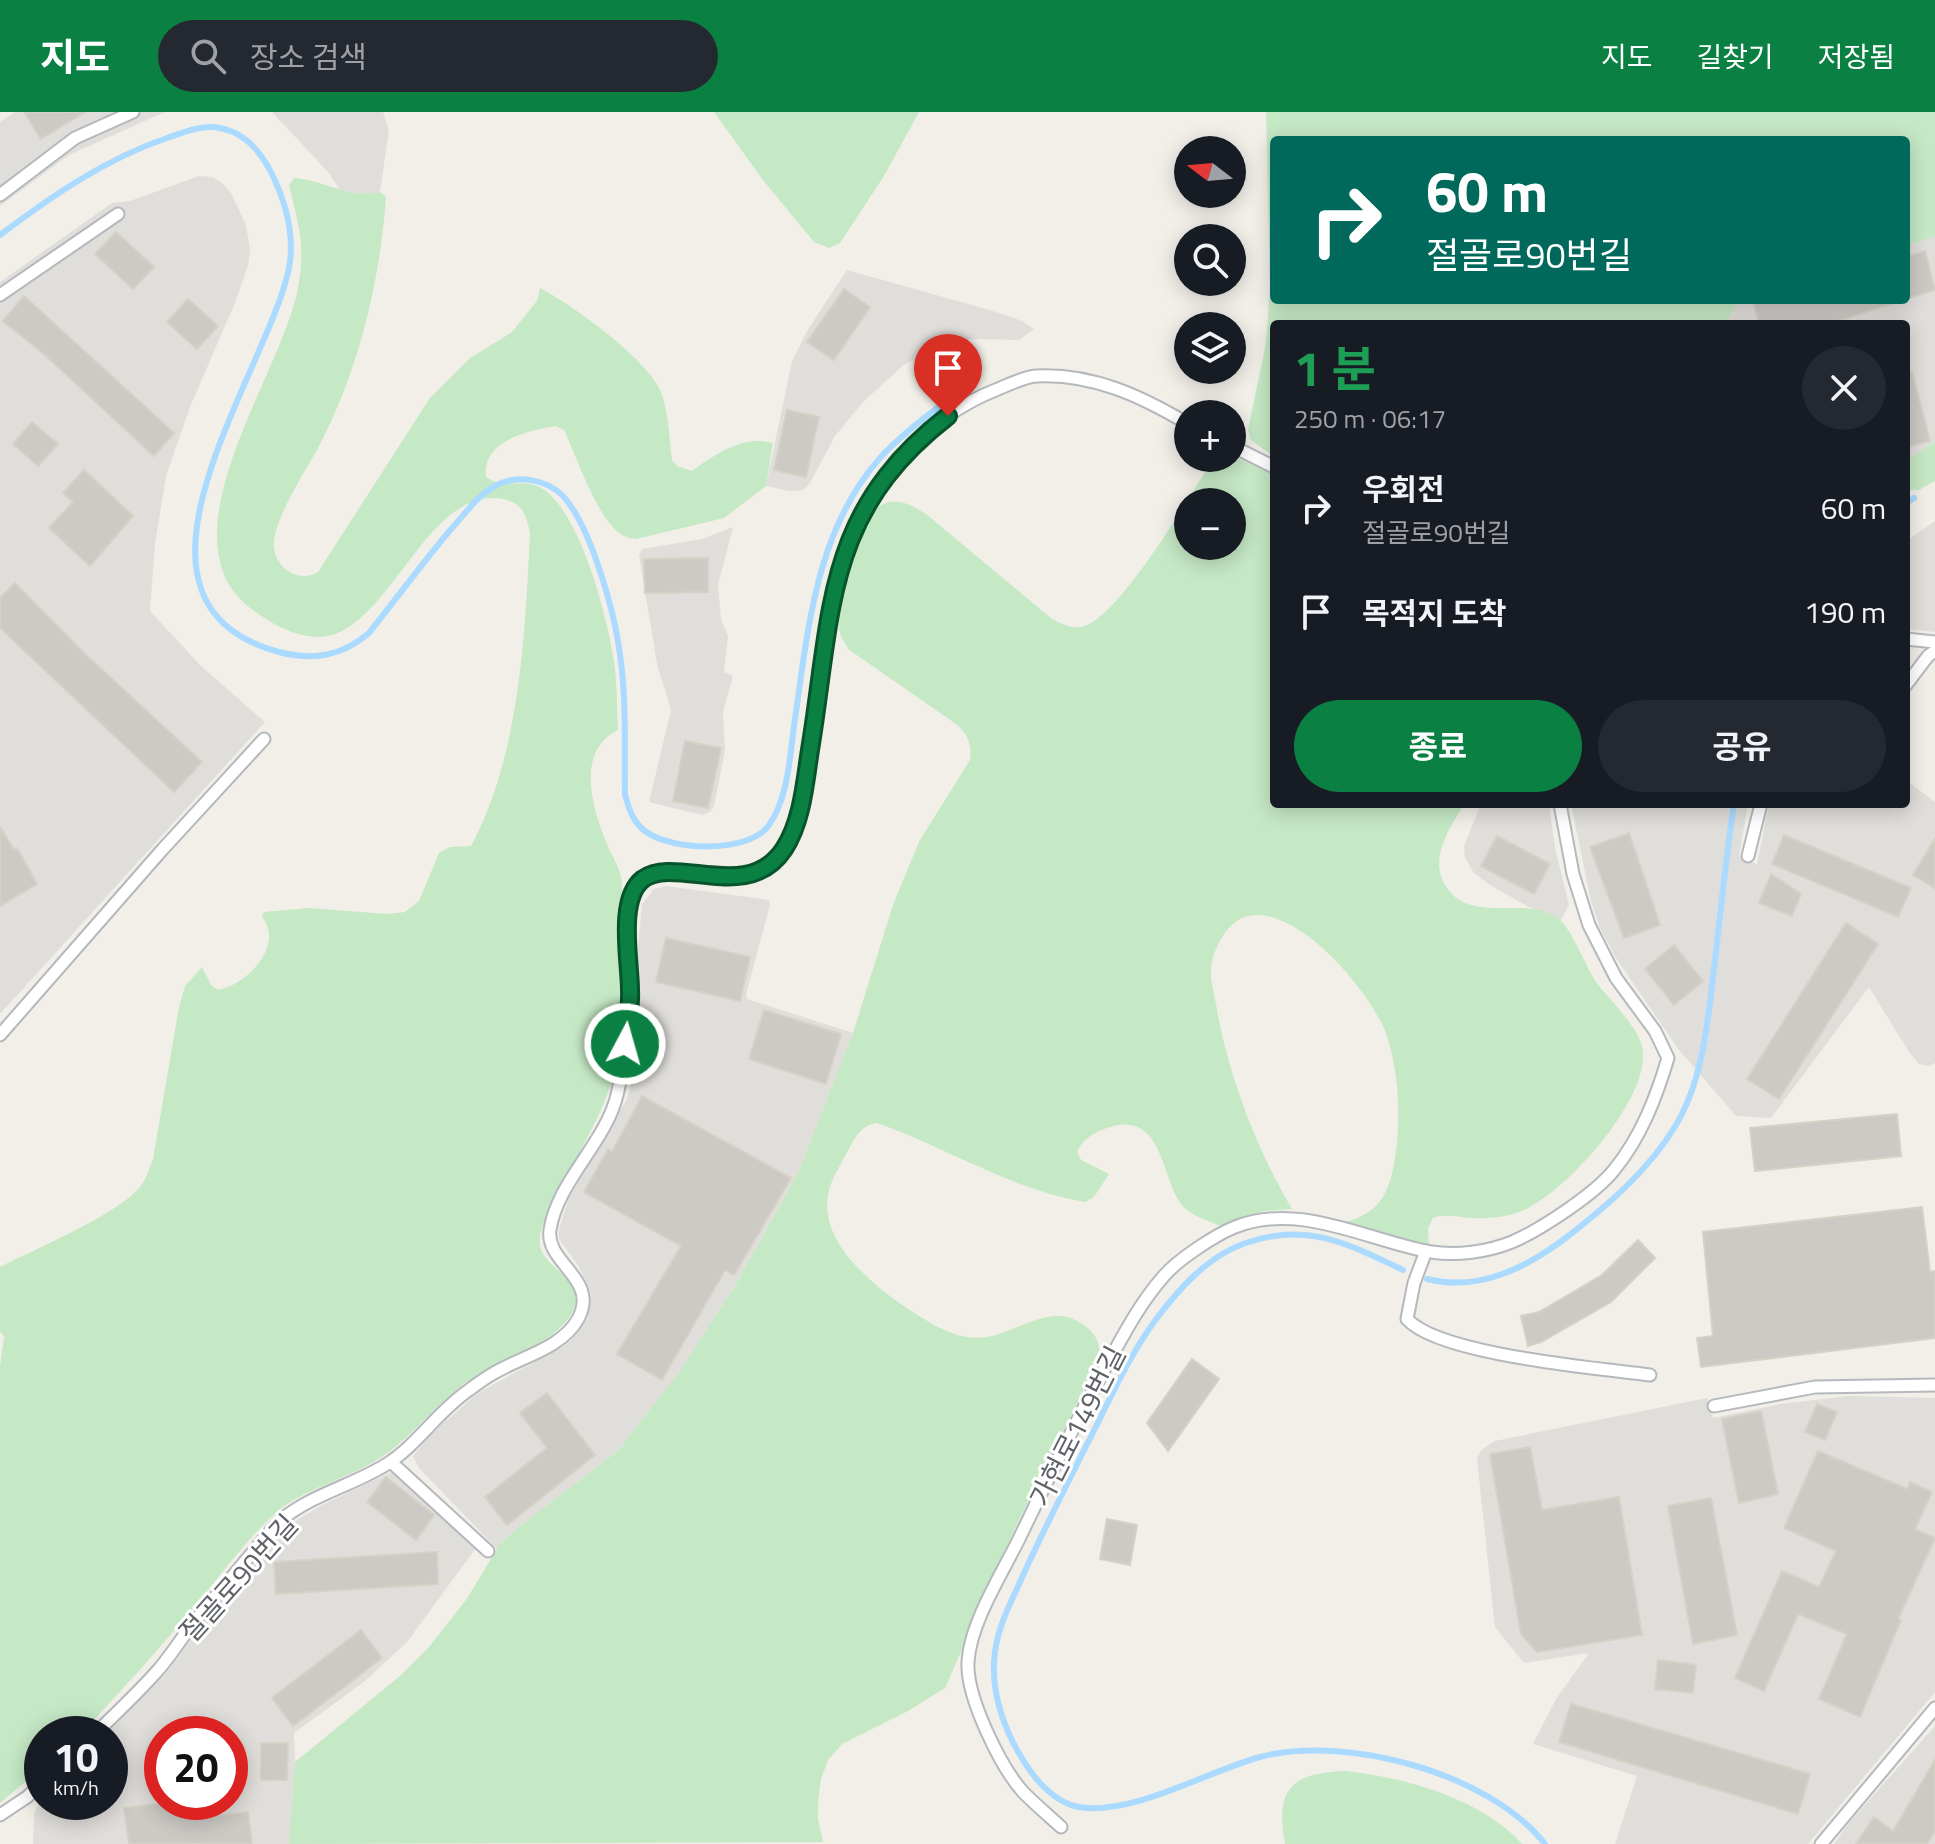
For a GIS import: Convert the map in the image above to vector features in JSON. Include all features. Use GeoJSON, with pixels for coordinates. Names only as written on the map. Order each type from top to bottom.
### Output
{"type":"FeatureCollection","features":[{"type":"Feature","properties":{"kind":"lane"},"geometry":{"type":"LineString","coordinates":[[0,195],[75,138],[133,112]]}},
{"type":"Feature","properties":{"kind":"lane"},"geometry":{"type":"LineString","coordinates":[[0,295],[118,214]]}},
{"type":"Feature","properties":{"kind":"lane","name":"절골로90번길"},"geometry":{"type":"LineString","coordinates":[[113,1716],[159,1669],[194,1622],[281,1521],[302,1507],[391,1462],[459,1397],[495,1372],[548,1346],[571,1330],[581,1315],[584,1297],[577,1278],[550,1242],[550,1226],[562,1197],[614,1108],[631,993],[627,921],[630,900],[639,882],[650,874],[732,877],[768,865],[784,850],[795,825],[805,784],[830,608],[842,556],[866,503],[894,465],[928,431],[967,401],[1031,376],[1101,383],[1148,400],[1174,416]]}},
{"type":"Feature","properties":{"kind":"lane"},"geometry":{"type":"LineString","coordinates":[[1246,453],[1270,465]]}},
{"type":"Feature","properties":{"kind":"lane"},"geometry":{"type":"LineString","coordinates":[[1910,639],[1935,642]]}},
{"type":"Feature","properties":{"kind":"lane"},"geometry":{"type":"LineString","coordinates":[[1910,680],[1935,651]]}},
{"type":"Feature","properties":{"kind":"lane"},"geometry":{"type":"LineString","coordinates":[[0,1035],[264,739]]}},
{"type":"Feature","properties":{"kind":"lane","name":"가현로149번길"},"geometry":{"type":"LineString","coordinates":[[1061,1827],[1023,1792],[994,1748],[975,1699],[968,1666],[971,1642],[1097,1383],[1135,1316],[1165,1274],[1236,1226],[1278,1218],[1318,1221],[1426,1251],[1472,1253],[1512,1242],[1572,1207],[1613,1172],[1657,1097],[1668,1058],[1655,1031],[1616,978],[1589,925],[1573,874],[1561,808]]}},
{"type":"Feature","properties":{"kind":"lane"},"geometry":{"type":"LineString","coordinates":[[1748,856],[1760,808]]}},
{"type":"Feature","properties":{"kind":"lane"},"geometry":{"type":"LineString","coordinates":[[1426,1251],[1408,1306],[1407,1319],[1417,1330],[1490,1352],[1650,1375]]}},
{"type":"Feature","properties":{"kind":"lane"},"geometry":{"type":"LineString","coordinates":[[1714,1406],[1815,1387],[1935,1385]]}},
{"type":"Feature","properties":{"kind":"lane"},"geometry":{"type":"LineString","coordinates":[[391,1462],[488,1551]]}},
{"type":"Feature","properties":{"kind":"lane"},"geometry":{"type":"LineString","coordinates":[[1821,1844],[1935,1708]]}},
{"type":"Feature","properties":{"kind":"lane"},"geometry":{"type":"LineString","coordinates":[[0,1815],[24,1799]]}},
{"type":"Feature","properties":{"kind":"shaded area"},"geometry":{"type":"Polygon","coordinates":[[[15,112],[165,112],[69,155],[0,206],[0,122],[15,112]]]}},
{"type":"Feature","properties":{"kind":"shaded area"},"geometry":{"type":"Polygon","coordinates":[[[272,112],[383,112],[389,130],[380,192],[367,195],[340,190],[328,172],[272,112]]]}},
{"type":"Feature","properties":{"kind":"shaded area"},"geometry":{"type":"Polygon","coordinates":[[[199,176],[212,177],[231,193],[246,225],[250,250],[248,266],[234,305],[190,407],[166,476],[155,544],[150,611],[201,666],[265,722],[0,1014],[0,282],[112,203],[130,201],[199,176]]]}},
{"type":"Feature","properties":{"kind":"shaded area"},"geometry":{"type":"Polygon","coordinates":[[[1935,236],[1935,441],[1910,458],[1910,320],[1728,320],[1736,304],[1910,304],[1910,245],[1935,236]]]}},
{"type":"Feature","properties":{"kind":"shaded area"},"geometry":{"type":"Polygon","coordinates":[[[847,270],[993,311],[1022,321],[1034,329],[1019,340],[970,339],[905,364],[864,401],[835,436],[810,483],[803,490],[789,491],[766,486],[792,361],[807,331],[847,270]]]}},
{"type":"Feature","properties":{"kind":"shaded area"},"geometry":{"type":"Polygon","coordinates":[[[1935,521],[1935,632],[1910,629],[1910,538],[1935,521]]]}},
{"type":"Feature","properties":{"kind":"shaded area"},"geometry":{"type":"Polygon","coordinates":[[[733,527],[718,585],[721,619],[728,636],[724,672],[733,676],[723,712],[725,751],[714,806],[702,815],[649,802],[671,710],[657,664],[639,555],[642,549],[702,539],[733,527]]]}},
{"type":"Feature","properties":{"kind":"shaded area"},"geometry":{"type":"Polygon","coordinates":[[[1910,783],[1935,802],[1935,1063],[1929,1066],[1919,1064],[1869,987],[1771,1118],[1736,1116],[1679,1050],[1616,958],[1600,928],[1591,901],[1572,808],[1747,808],[1739,857],[1757,864],[1768,808],[1910,808],[1910,783]]]}},
{"type":"Feature","properties":{"kind":"shaded area"},"geometry":{"type":"Polygon","coordinates":[[[1479,808],[1550,808],[1555,848],[1569,905],[1561,920],[1531,908],[1474,873],[1465,858],[1464,846],[1479,808]]]}},
{"type":"Feature","properties":{"kind":"shaded area"},"geometry":{"type":"Polygon","coordinates":[[[666,886],[769,900],[747,999],[853,1033],[798,1173],[735,1286],[679,1372],[618,1451],[516,1529],[497,1549],[419,1468],[413,1456],[430,1435],[478,1393],[562,1347],[588,1318],[591,1293],[578,1265],[559,1239],[559,1229],[569,1198],[627,1099],[631,1084],[642,904],[654,889],[666,886]]]}},
{"type":"Feature","properties":{"kind":"shaded area"},"geometry":{"type":"Polygon","coordinates":[[[1849,1396],[1935,1398],[1935,1692],[1808,1844],[1615,1844],[1637,1776],[1533,1744],[1556,1699],[1589,1653],[1524,1663],[1495,1627],[1477,1459],[1481,1450],[1495,1441],[1707,1398],[1713,1418],[1781,1404],[1849,1396]]]}},
{"type":"Feature","properties":{"kind":"shaded area"},"geometry":{"type":"Polygon","coordinates":[[[392,1472],[476,1548],[407,1642],[365,1681],[294,1733],[289,1844],[33,1844],[34,1820],[128,1820],[128,1716],[124,1716],[165,1675],[203,1623],[279,1535],[297,1520],[392,1472]]]}},
{"type":"Feature","properties":{"kind":"shaded area"},"geometry":{"type":"Polygon","coordinates":[[[1935,1726],[1935,1844],[1834,1844],[1848,1824],[1935,1726]]]}},
{"type":"Feature","properties":{"kind":"green space"},"geometry":{"type":"Polygon","coordinates":[[[714,112],[919,112],[884,176],[840,243],[829,248],[814,242],[763,180],[714,112]]]}},
{"type":"Feature","properties":{"kind":"green space"},"geometry":{"type":"Polygon","coordinates":[[[1266,112],[1935,112],[1935,236],[1910,245],[1910,136],[1270,136],[1270,287],[1266,112]]]}},
{"type":"Feature","properties":{"kind":"green space"},"geometry":{"type":"Polygon","coordinates":[[[294,178],[305,179],[358,193],[380,192],[386,197],[378,262],[356,358],[332,419],[278,525],[274,548],[276,556],[290,572],[304,576],[318,572],[430,398],[470,358],[511,333],[537,301],[540,288],[608,334],[654,379],[664,400],[672,460],[677,466],[692,471],[741,444],[773,443],[766,486],[724,518],[636,539],[615,530],[606,519],[564,430],[556,426],[520,435],[491,454],[486,477],[500,483],[526,483],[539,487],[554,499],[567,517],[580,542],[600,598],[615,669],[618,730],[605,739],[596,752],[591,781],[596,814],[622,880],[624,1015],[621,1041],[604,1103],[557,1194],[540,1235],[544,1255],[572,1285],[576,1294],[575,1305],[558,1330],[462,1385],[387,1453],[299,1497],[278,1511],[244,1545],[168,1638],[97,1716],[24,1716],[24,1783],[0,1803],[0,1366],[4,1337],[0,1331],[0,1267],[95,1220],[140,1187],[153,1159],[179,1007],[185,986],[202,967],[211,985],[218,990],[229,987],[251,972],[260,962],[269,940],[268,928],[262,917],[264,912],[308,908],[388,914],[405,912],[419,901],[439,853],[450,847],[471,846],[487,811],[510,734],[522,653],[530,534],[520,507],[510,501],[479,500],[457,510],[436,528],[380,598],[360,618],[334,634],[307,636],[279,626],[245,604],[227,581],[218,549],[219,514],[227,476],[287,325],[300,277],[300,239],[289,186],[294,178]]]}},
{"type":"Feature","properties":{"kind":"green space"},"geometry":{"type":"Polygon","coordinates":[[[1270,287],[1270,304],[1736,304],[1728,320],[1270,320],[1270,454],[1251,440],[1248,430],[1266,343],[1270,287]]]}},
{"type":"Feature","properties":{"kind":"green space"},"geometry":{"type":"Polygon","coordinates":[[[1935,441],[1935,481],[1919,490],[1910,490],[1910,458],[1935,441]]]}},
{"type":"Feature","properties":{"kind":"green space"},"geometry":{"type":"Polygon","coordinates":[[[1246,462],[1270,472],[1270,808],[1462,808],[1443,844],[1439,866],[1441,877],[1458,899],[1471,905],[1531,909],[1545,912],[1563,923],[1596,982],[1629,1021],[1642,1046],[1642,1066],[1622,1114],[1605,1138],[1565,1181],[1522,1211],[1488,1218],[1433,1218],[1428,1228],[1429,1246],[1385,1240],[1354,1228],[1345,1222],[1370,1211],[1379,1203],[1389,1183],[1395,1158],[1397,1089],[1387,1036],[1379,1018],[1348,974],[1306,935],[1284,922],[1262,915],[1242,918],[1230,927],[1217,946],[1211,968],[1212,986],[1221,1030],[1245,1110],[1267,1162],[1292,1209],[1264,1211],[1220,1226],[1195,1215],[1182,1205],[1175,1193],[1149,1136],[1138,1127],[1124,1125],[1095,1133],[1079,1148],[1077,1152],[1081,1160],[1109,1174],[1094,1197],[1085,1202],[1031,1188],[877,1123],[865,1127],[857,1135],[833,1180],[828,1195],[828,1216],[846,1254],[880,1288],[917,1315],[947,1331],[973,1338],[999,1334],[1036,1320],[1060,1316],[1073,1319],[1095,1336],[1100,1357],[1017,1524],[945,1688],[908,1711],[842,1744],[828,1760],[818,1801],[823,1842],[289,1844],[295,1762],[400,1676],[429,1647],[466,1600],[500,1544],[618,1451],[679,1372],[735,1286],[798,1173],[853,1033],[906,873],[920,840],[970,760],[968,740],[956,724],[848,649],[841,637],[839,620],[844,582],[865,523],[875,510],[886,503],[902,502],[912,506],[926,514],[1052,619],[1070,626],[1081,627],[1096,619],[1134,580],[1174,522],[1174,560],[1246,560],[1246,488],[1195,488],[1205,472],[1246,472],[1246,462]]]}},
{"type":"Feature","properties":{"kind":"green space"},"geometry":{"type":"Polygon","coordinates":[[[1345,1771],[1392,1779],[1441,1793],[1486,1814],[1522,1844],[1285,1844],[1283,1810],[1285,1797],[1291,1788],[1311,1776],[1345,1771]]]}},
{"type":"Feature","properties":{"kind":"building"},"geometry":{"type":"Polygon","coordinates":[[[24,112],[85,112],[41,139],[24,112]]]}},
{"type":"Feature","properties":{"kind":"building"},"geometry":{"type":"Polygon","coordinates":[[[116,232],[154,267],[133,289],[95,254],[116,232]]]}},
{"type":"Feature","properties":{"kind":"building"},"geometry":{"type":"Polygon","coordinates":[[[1925,251],[1935,290],[1910,298],[1910,256],[1925,251]]]}},
{"type":"Feature","properties":{"kind":"building"},"geometry":{"type":"Polygon","coordinates":[[[844,289],[870,307],[834,360],[807,342],[844,289]]]}},
{"type":"Feature","properties":{"kind":"building"},"geometry":{"type":"Polygon","coordinates":[[[24,296],[174,433],[154,456],[45,355],[3,321],[24,296]]]}},
{"type":"Feature","properties":{"kind":"building"},"geometry":{"type":"Polygon","coordinates":[[[188,299],[218,326],[197,349],[167,322],[188,299]]]}},
{"type":"Feature","properties":{"kind":"building"},"geometry":{"type":"Polygon","coordinates":[[[1754,304],[1890,304],[1841,320],[1758,320],[1754,304]]]}},
{"type":"Feature","properties":{"kind":"building"},"geometry":{"type":"Polygon","coordinates":[[[1910,372],[1930,441],[1910,446],[1910,372]]]}},
{"type":"Feature","properties":{"kind":"building"},"geometry":{"type":"Polygon","coordinates":[[[787,410],[819,417],[806,477],[774,470],[787,410]]]}},
{"type":"Feature","properties":{"kind":"building"},"geometry":{"type":"Polygon","coordinates":[[[32,422],[58,444],[38,466],[13,444],[32,422]]]}},
{"type":"Feature","properties":{"kind":"building"},"geometry":{"type":"Polygon","coordinates":[[[84,470],[133,516],[90,566],[49,528],[73,502],[63,493],[84,470]]]}},
{"type":"Feature","properties":{"kind":"building"},"geometry":{"type":"Polygon","coordinates":[[[708,558],[708,592],[645,593],[644,559],[708,558]]]}},
{"type":"Feature","properties":{"kind":"building"},"geometry":{"type":"Polygon","coordinates":[[[15,583],[84,653],[202,762],[174,792],[0,628],[0,598],[15,583]]]}},
{"type":"Feature","properties":{"kind":"building"},"geometry":{"type":"Polygon","coordinates":[[[685,741],[721,748],[708,808],[673,801],[685,741]]]}},
{"type":"Feature","properties":{"kind":"building"},"geometry":{"type":"Polygon","coordinates":[[[0,827],[14,850],[17,848],[37,884],[0,906],[0,827]]]}},
{"type":"Feature","properties":{"kind":"building"},"geometry":{"type":"Polygon","coordinates":[[[1629,833],[1660,925],[1624,938],[1590,847],[1629,833]]]}},
{"type":"Feature","properties":{"kind":"building"},"geometry":{"type":"Polygon","coordinates":[[[1784,835],[1911,888],[1898,917],[1772,864],[1784,835]]]}},
{"type":"Feature","properties":{"kind":"building"},"geometry":{"type":"Polygon","coordinates":[[[1497,836],[1550,864],[1534,894],[1481,866],[1497,836]]]}},
{"type":"Feature","properties":{"kind":"building"},"geometry":{"type":"Polygon","coordinates":[[[1935,839],[1935,888],[1913,875],[1935,839]]]}},
{"type":"Feature","properties":{"kind":"building"},"geometry":{"type":"Polygon","coordinates":[[[1771,874],[1801,894],[1792,916],[1759,903],[1771,874]]]}},
{"type":"Feature","properties":{"kind":"building"},"geometry":{"type":"Polygon","coordinates":[[[1846,923],[1878,944],[1779,1099],[1747,1079],[1846,923]]]}},
{"type":"Feature","properties":{"kind":"building"},"geometry":{"type":"Polygon","coordinates":[[[666,938],[750,957],[740,1001],[656,982],[666,938]]]}},
{"type":"Feature","properties":{"kind":"building"},"geometry":{"type":"Polygon","coordinates":[[[1674,945],[1703,981],[1674,1005],[1645,969],[1674,945]]]}},
{"type":"Feature","properties":{"kind":"building"},"geometry":{"type":"Polygon","coordinates":[[[764,1010],[841,1034],[826,1084],[749,1059],[764,1010]]]}},
{"type":"Feature","properties":{"kind":"building"},"geometry":{"type":"Polygon","coordinates":[[[642,1096],[791,1178],[734,1275],[725,1270],[662,1380],[617,1354],[681,1246],[584,1192],[608,1149],[612,1152],[642,1096]]]}},
{"type":"Feature","properties":{"kind":"building"},"geometry":{"type":"Polygon","coordinates":[[[1897,1114],[1901,1156],[1755,1171],[1750,1128],[1897,1114]]]}},
{"type":"Feature","properties":{"kind":"building"},"geometry":{"type":"Polygon","coordinates":[[[1922,1207],[1930,1272],[1935,1271],[1935,1338],[1701,1367],[1697,1338],[1713,1336],[1703,1232],[1922,1207]]]}},
{"type":"Feature","properties":{"kind":"building"},"geometry":{"type":"Polygon","coordinates":[[[1638,1240],[1655,1258],[1611,1302],[1541,1342],[1528,1346],[1521,1316],[1539,1312],[1602,1275],[1638,1240]]]}},
{"type":"Feature","properties":{"kind":"building"},"geometry":{"type":"Polygon","coordinates":[[[1192,1359],[1219,1379],[1168,1451],[1147,1423],[1192,1359]]]}},
{"type":"Feature","properties":{"kind":"building"},"geometry":{"type":"Polygon","coordinates":[[[547,1393],[595,1455],[507,1525],[485,1497],[547,1448],[520,1413],[547,1393]]]}},
{"type":"Feature","properties":{"kind":"building"},"geometry":{"type":"Polygon","coordinates":[[[1817,1404],[1837,1412],[1825,1440],[1805,1432],[1817,1404]]]}},
{"type":"Feature","properties":{"kind":"building"},"geometry":{"type":"Polygon","coordinates":[[[1761,1411],[1778,1494],[1739,1503],[1722,1419],[1761,1411]]]}},
{"type":"Feature","properties":{"kind":"building"},"geometry":{"type":"Polygon","coordinates":[[[1530,1447],[1542,1510],[1619,1497],[1642,1635],[1537,1652],[1521,1634],[1490,1454],[1530,1447]]]}},
{"type":"Feature","properties":{"kind":"building"},"geometry":{"type":"Polygon","coordinates":[[[1818,1451],[1907,1489],[1910,1482],[1932,1492],[1915,1529],[1935,1538],[1898,1619],[1901,1620],[1860,1717],[1819,1699],[1847,1634],[1798,1614],[1764,1691],[1735,1678],[1782,1571],[1819,1587],[1836,1551],[1784,1528],[1818,1451]]]}},
{"type":"Feature","properties":{"kind":"building"},"geometry":{"type":"Polygon","coordinates":[[[386,1477],[434,1515],[416,1540],[367,1502],[386,1477]]]}},
{"type":"Feature","properties":{"kind":"building"},"geometry":{"type":"Polygon","coordinates":[[[1711,1498],[1737,1635],[1693,1644],[1668,1506],[1711,1498]]]}},
{"type":"Feature","properties":{"kind":"building"},"geometry":{"type":"Polygon","coordinates":[[[1107,1519],[1137,1525],[1130,1565],[1100,1559],[1107,1519]]]}},
{"type":"Feature","properties":{"kind":"building"},"geometry":{"type":"Polygon","coordinates":[[[437,1552],[438,1584],[276,1594],[274,1562],[437,1552]]]}},
{"type":"Feature","properties":{"kind":"building"},"geometry":{"type":"Polygon","coordinates":[[[361,1630],[382,1658],[293,1726],[272,1698],[361,1630]]]}},
{"type":"Feature","properties":{"kind":"building"},"geometry":{"type":"Polygon","coordinates":[[[1658,1660],[1696,1665],[1693,1693],[1655,1689],[1658,1660]]]}},
{"type":"Feature","properties":{"kind":"building"},"geometry":{"type":"Polygon","coordinates":[[[1571,1704],[1810,1774],[1798,1814],[1559,1742],[1571,1704]]]}},
{"type":"Feature","properties":{"kind":"building"},"geometry":{"type":"Polygon","coordinates":[[[261,1743],[288,1743],[287,1780],[261,1780],[261,1743]]]}},
{"type":"Feature","properties":{"kind":"building"},"geometry":{"type":"Polygon","coordinates":[[[1935,1760],[1935,1831],[1927,1844],[1856,1844],[1874,1817],[1893,1831],[1935,1760]]]}},
{"type":"Feature","properties":{"kind":"building"},"geometry":{"type":"Polygon","coordinates":[[[144,1806],[144,1820],[248,1820],[248,1812],[252,1844],[129,1844],[126,1820],[128,1808],[144,1806]]]}},
{"type":"Feature","properties":{"kind":"waterway"},"geometry":{"type":"LineString","coordinates":[[0,235],[80,180],[122,157],[167,138],[214,127],[234,132],[256,149],[281,196],[288,220],[291,256],[275,313],[228,422],[207,481],[196,536],[200,586],[226,625],[279,652],[304,656],[327,654],[348,647],[369,633],[441,541],[483,494],[504,482],[522,479],[540,482],[556,490],[583,528],[613,617],[622,672],[625,795],[628,805],[634,819],[645,831],[673,843],[709,846],[745,841],[759,834],[776,814],[788,774],[811,616],[828,548],[859,486],[880,458],[910,429],[944,403]]}},
{"type":"Feature","properties":{"kind":"waterway"},"geometry":{"type":"LineString","coordinates":[[1910,500],[1914,498]]}},
{"type":"Feature","properties":{"kind":"waterway"},"geometry":{"type":"LineString","coordinates":[[1427,1279],[1446,1282],[1483,1280],[1535,1258],[1582,1225],[1627,1186],[1676,1125],[1686,1106],[1704,1045],[1733,808]]}},
{"type":"Feature","properties":{"kind":"waterway"},"geometry":{"type":"LineString","coordinates":[[1403,1270],[1325,1238],[1287,1235],[1266,1237],[1230,1250],[1206,1265],[1184,1285],[1157,1318],[1126,1367],[1008,1607],[995,1652],[994,1679],[999,1705],[1014,1743],[1037,1780],[1060,1800],[1079,1807],[1100,1808],[1146,1799],[1260,1757],[1294,1751],[1332,1751],[1413,1765],[1453,1779],[1489,1797],[1520,1819],[1545,1844]]}},
{"type":"Feature","properties":{"kind":"route"},"geometry":{"type":"LineString","coordinates":[[625,1044],[631,993],[627,921],[630,900],[639,882],[650,874],[732,877],[748,874],[768,865],[784,850],[795,825],[805,784],[830,608],[842,556],[866,503],[894,465],[948,416]]}}]}
